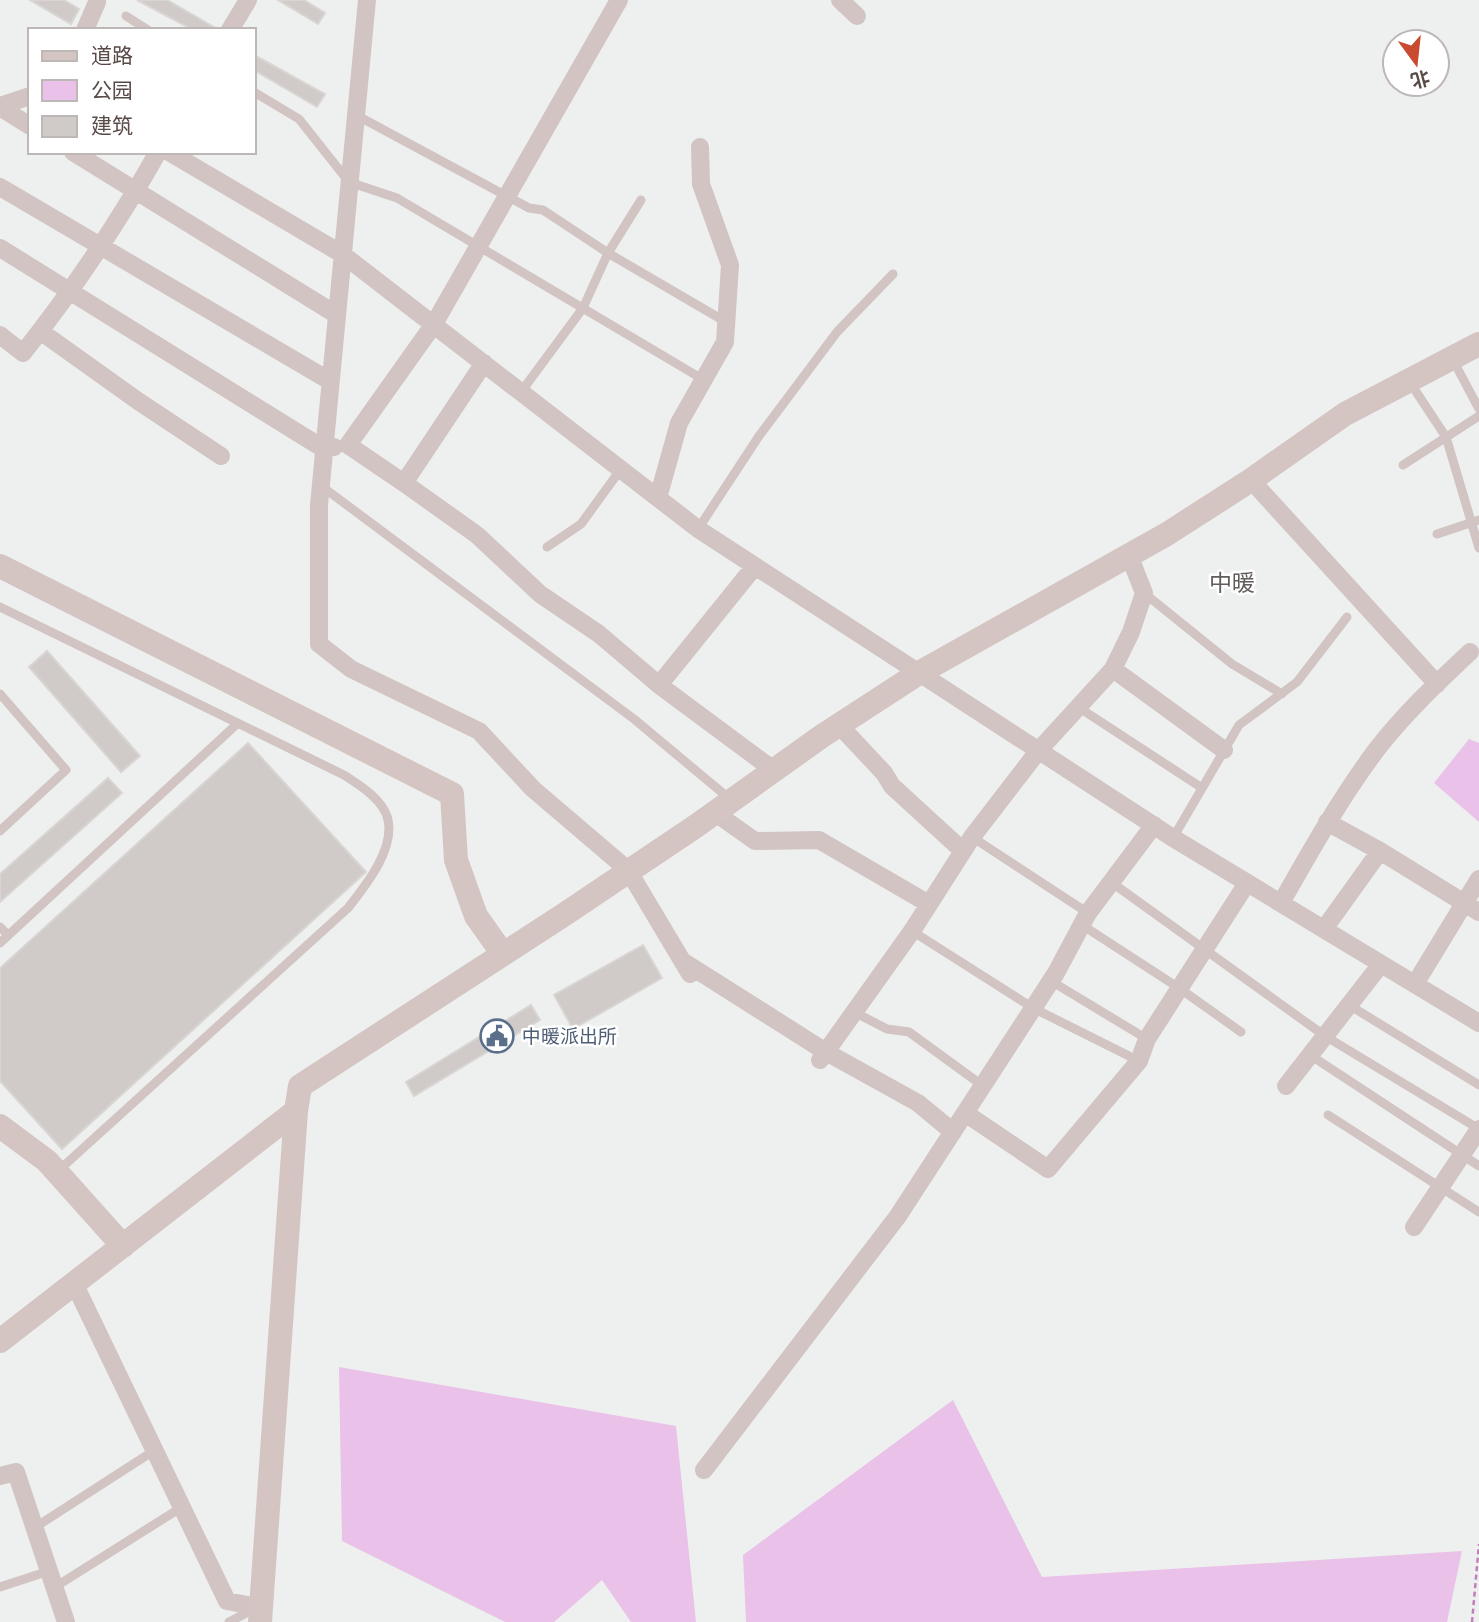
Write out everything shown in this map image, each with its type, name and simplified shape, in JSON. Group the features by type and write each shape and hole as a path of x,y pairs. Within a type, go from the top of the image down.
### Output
{"street":[{"path":"231,28 248,0"},
{"path":"366,0 320,485 319,644 351,669 479,731 533,789 628,870 686,967 823,1056 918,1103 953,1132"},
{"path":"348,445 434,324 619,0"},
{"path":"839,0 857,16"},
{"path":"86,28 97,2"},
{"path":"0,107 28,97"},
{"path":"0,107 28,124"},
{"path":"658,498 679,423 724,342 730,265 701,184 700,147"},
{"path":"76,154 337,315"},
{"path":"0,335 23,354 71,292 157,154"},
{"path":"172,154 342,254 698,529 1173,838 1479,1023"},
{"path":"0,187 330,381"},
{"path":"0,248 324,449 348,445 477,535 540,594 599,634 659,685 775,771"},
{"path":"40,331 221,456"},
{"path":"74,1283 228,1601 259,1615 300,1086 503,954 919,673 1167,534 1251,480 1345,414 1479,344"},
{"path":"404,483 484,363"},
{"path":"1251,480 1437,684"},
{"path":"823,1056 912,931 968,844 1039,750 1113,669 1131,632 1144,593 1129,555"},
{"path":"0,566 453,794 456,860 476,916 503,954"},
{"path":"659,685 755,566"},
{"path":"1281,903 1327,822 1378,747 1470,653"},
{"path":"1113,669 1224,750"},
{"path":"839,725 884,773 892,786 968,844"},
{"path":"723,807 755,841 819,840 929,904"},
{"path":"1327,822 1472,908"},
{"path":"704,1470 898,1216 1051,981 1085,919 1154,825"},
{"path":"1324,929 1380,851"},
{"path":"1415,985 1472,908 1479,878"},
{"path":"965,1113 1048,1169 1139,1061 1147,1039 1247,883"},
{"path":"1286,1086 1381,964"},
{"path":"0,1341 296,1111"},
{"path":"0,1126 47,1161 122,1246"},
{"path":"1414,1227 1479,1129"},
{"path":"0,1476 16,1472 66,1622"}],"lane":[{"path":"126,16 145,28"},
{"path":"256,93 299,119 349,182 397,198 704,380"},
{"path":"355,114 529,208 543,210 608,253 726,322"},
{"path":"521,392 583,309 608,253 641,200"},
{"path":"698,529 759,436 837,332 893,274"},
{"path":"1452,358 1479,409"},
{"path":"1409,381 1446,438 1475,522 1479,548"},
{"path":"1403,466 1479,416"},
{"path":"547,547 581,524 621,469"},
{"path":"320,485 634,719 723,807"},
{"path":"1437,534 1475,522"},
{"path":"1144,593 1232,664 1282,694"},
{"path":"0,607 344,775 370,793 387,816 387,842 372,879 348,908 57,1172"},
{"path":"1173,838 1239,725 1297,682 1347,617"},
{"path":"0,694 66,770 0,831"},
{"path":"1078,707 1202,788"},
{"path":"0,943 238,723"},
{"path":"968,844 1085,919 1241,1032"},
{"path":"1111,882 1325,1036 1479,1129"},
{"path":"0,927 8,935"},
{"path":"912,931 1033,1008 1139,1061"},
{"path":"1051,981 1147,1039"},
{"path":"1349,1005 1479,1086"},
{"path":"854,1012 887,1029 909,1032 983,1086"},
{"path":"1310,1055 1479,1166"},
{"path":"1328,1115 1479,1212"},
{"path":"34,1528 155,1450"},
{"path":"0,1587 52,1579 182,1507"},
{"path":"229,1622 259,1615"}],"path":[{"path":"1472,1622 1479,1544"}],"green space":[{"path":"1469,739 1479,743 1479,822 1434,783"},
{"path":"339,1367 676,1426 696,1622 631,1622 602,1580 554,1622 505,1622 342,1541"},
{"path":"953,1400 1042,1577 1462,1551 1447,1622 746,1622 743,1555"}],"building":[{"path":"30,0 64,0 79,9 71,24"},
{"path":"137,0 167,0 216,28 189,28"},
{"path":"278,0 304,0 325,13 318,24"},
{"path":"256,56 325,94 317,107 256,71"},
{"path":"47,651 140,756 121,772 29,667"},
{"path":"248,743 366,872 62,1149 0,1081 0,968"},
{"path":"108,778 122,793 0,902 0,874"},
{"path":"643,945 662,978 573,1029 554,995"},
{"name":"中暖派出所","path":"531,1005 540,1020 414,1096 406,1082"}],"place":[{"name":"中暖派出所","path":"497,1036"}],"district":[{"name":"中暖","path":"1232,583"}]}
